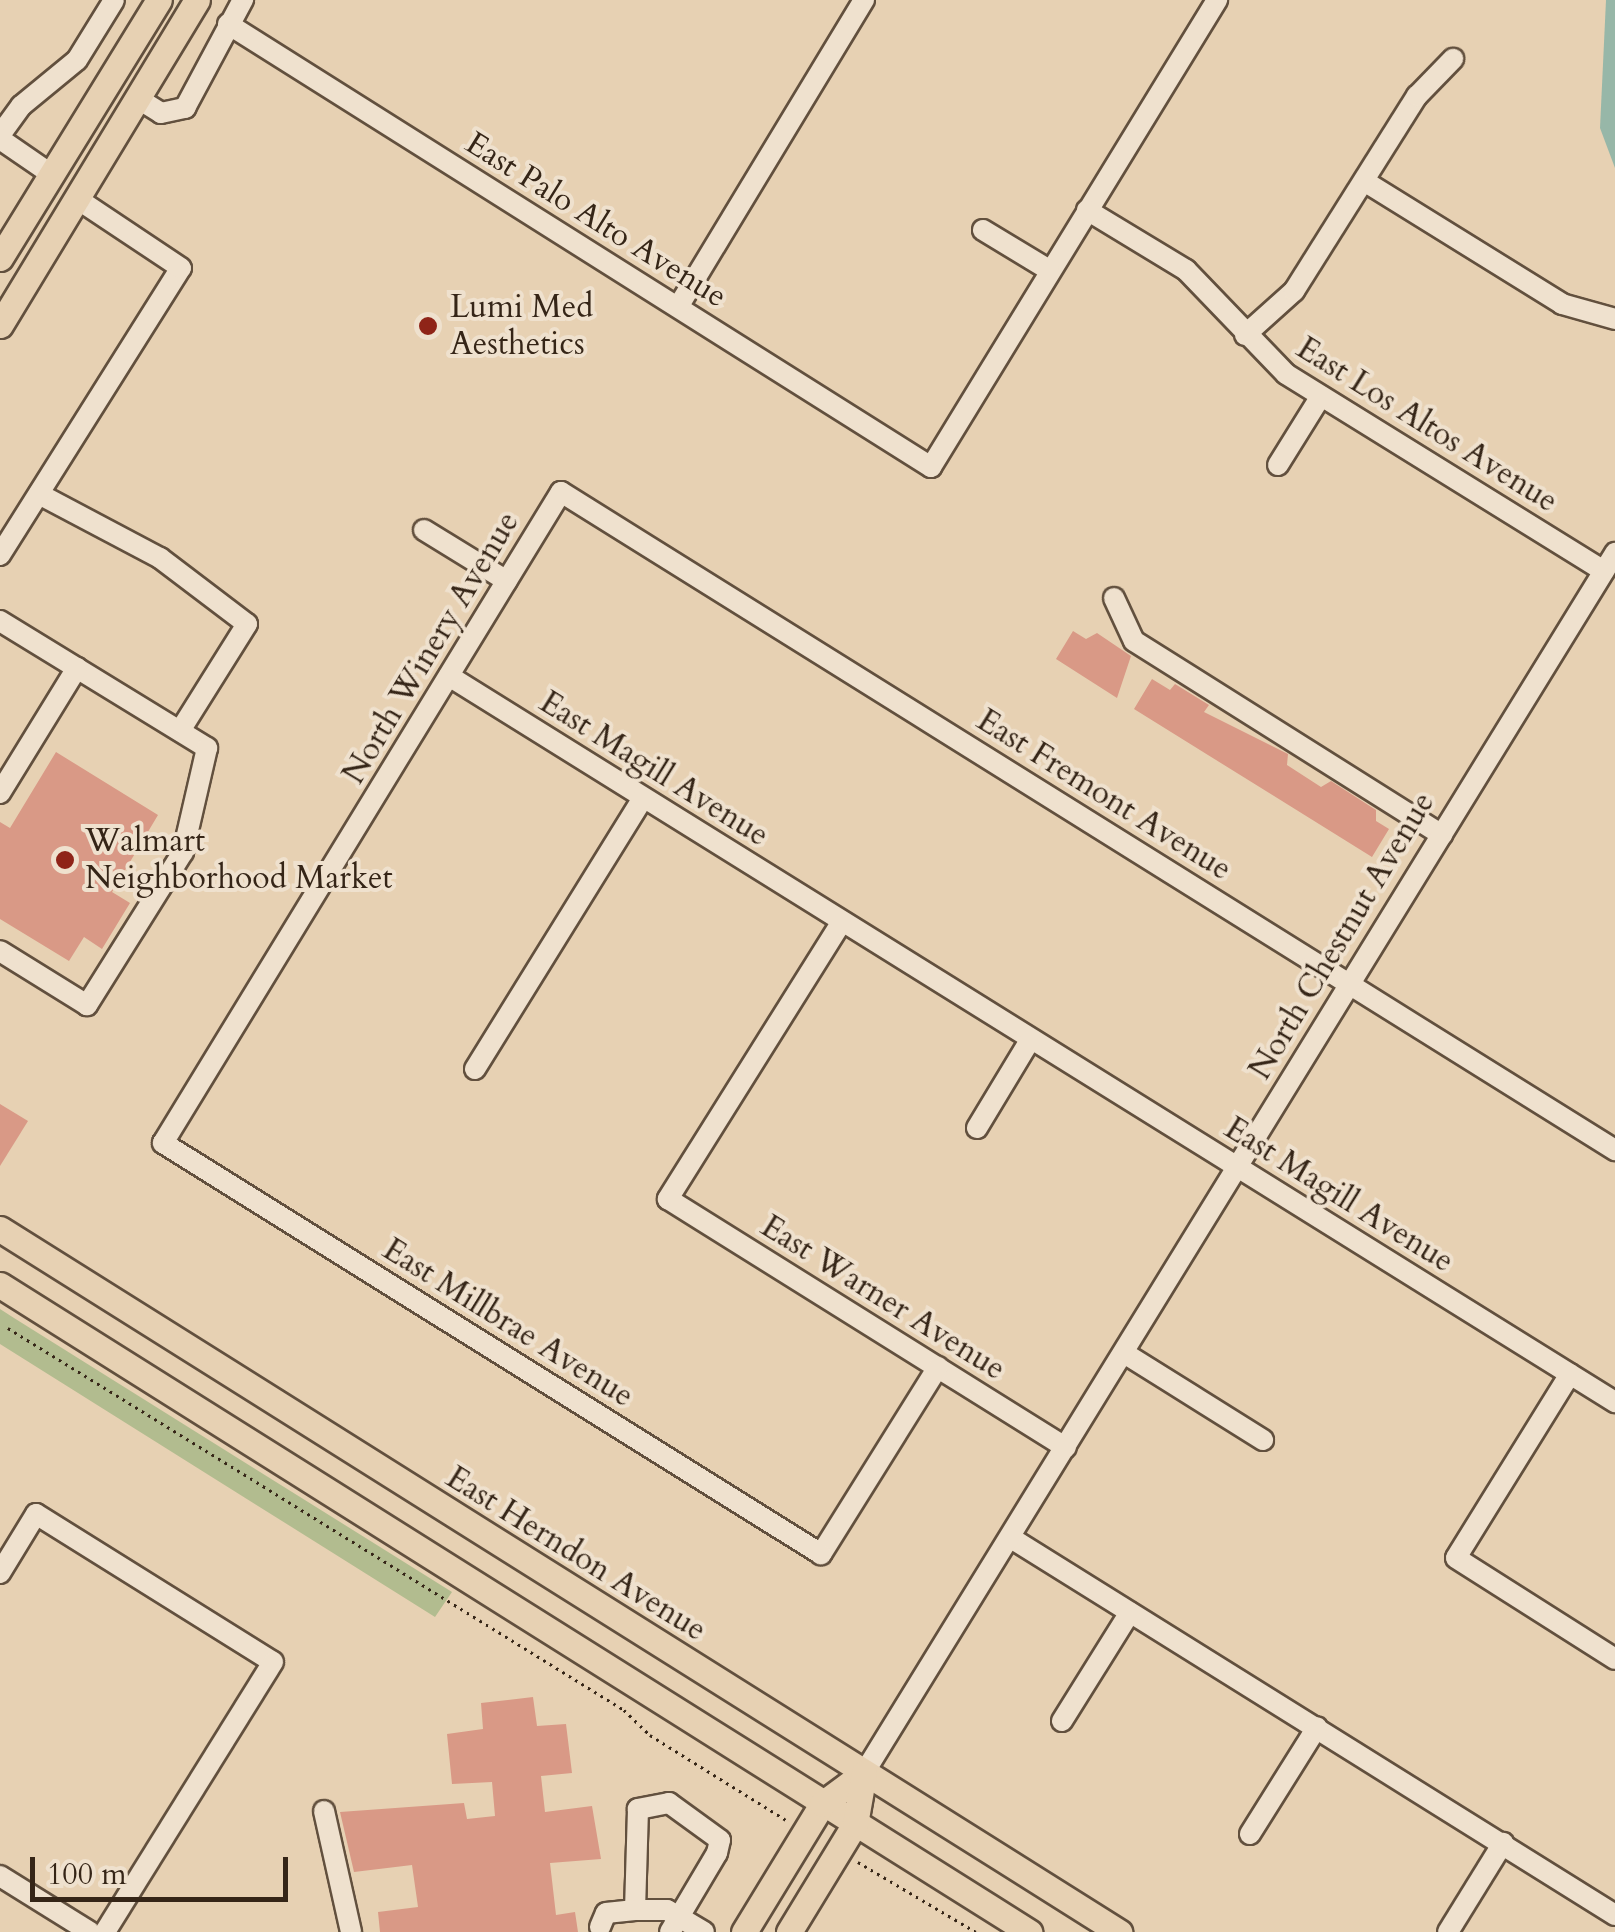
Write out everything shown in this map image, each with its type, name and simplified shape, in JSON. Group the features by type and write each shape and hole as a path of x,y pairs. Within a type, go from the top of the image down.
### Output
{"main road":[{"path":"0,258 159,0"},
{"path":"76,198 78,165 170,0"},
{"path":"0,325 197,0"},
{"path":"0,297 54,203 50,174"},
{"name":"East Herndon Avenue","path":"0,1229 1120,1932"},
{"path":"0,1286 1029,1932"},
{"name":"North Chestnut Avenue","path":"744,1932 822,1804 864,1773"},
{"name":"North Chestnut Avenue","path":"789,1932 855,1824 864,1773"}],"street":[{"path":"50,174 0,137 77,60 114,0"},
{"path":"136,98 161,113 185,108 243,0"},
{"path":"678,307 864,0"},
{"path":"984,230 1049,270 1217,0"},
{"name":"East Palo Alto Avenue","path":"228,24 930,467 1049,270"},
{"path":"1246,335 1294,292 1416,96 1453,60"},
{"path":"1364,181 1562,304 1615,320"},
{"path":"0,556 181,268 76,198"},
{"name":"East Los Altos Avenue","path":"1086,210 1186,270 1246,335 1321,396 1609,562"},
{"path":"1278,465 1321,396"},
{"name":"North Winery Avenue","path":"163,1142 561,492"},
{"name":"East Fremont Avenue","path":"561,492 1615,1150"},
{"path":"38,494 160,558 247,624 180,731"},
{"path":"424,530 507,581"},
{"name":"North Chestnut Avenue","path":"864,1773 1609,562"},
{"path":"1114,598 1134,641 1442,835"},
{"path":"0,621 207,748 183,852 87,1005 0,951"},
{"path":"0,794 77,668"},
{"name":"East Magill Avenue","path":"450,676 1615,1402"},
{"path":"475,1070 642,798"},
{"name":"East Warner Avenue","path":"842,922 668,1199 1066,1448"},
{"path":"977,1128 1030,1040"},
{"name":"East Millbrae Avenue","path":"163,1142 821,1554 938,1367"},
{"path":"1124,1352 1263,1440"},
{"path":"1570,1374 1456,1558 1615,1660"},
{"path":"0,1573 36,1514 273,1662 106,1932"},
{"path":"1011,1538 1615,1915"},
{"path":"1062,1721 1130,1612"},
{"path":"1250,1834 1317,1727"},
{"path":"635,1910 638,1810 669,1803 720,1840 674,1924"},
{"path":"324,1811 352,1932"},
{"path":"1448,1932 1503,1843"},
{"path":"0,1876 90,1932"},
{"path":"600,1928 606,1913 635,1910 704,1932"}],"path":[{"path":"8,1328 624,1710 650,1735 785,1819"},
{"path":"861,1864 976,1932"}],"green space":[{"path":"0,1309 452,1592 435,1617 0,1344"}],"shaded area":[{"path":"1606,0 1615,0 1615,168 1600,128"}],"building":[{"path":"1073,631 1086,639 1097,633 1131,656 1117,698 1056,659"},
{"path":"1152,679 1170,690 1175,684 1209,705 1204,712 1288,754 1287,765 1321,787 1331,781 1376,810 1376,821 1389,829 1372,857 1134,709"},
{"name":"Walmart Neighborhood Market","path":"56,752 158,815 112,892 130,903 102,949 84,937 69,961 0,919 0,822 10,828"},
{"path":"0,1104 28,1121 0,1166"},
{"path":"533,1697 537,1726 566,1724 572,1773 541,1776 545,1812 592,1806 601,1859 550,1863 556,1915 575,1912 578,1932 380,1932 378,1912 418,1907 412,1865 354,1872 340,1812 464,1803 467,1819 495,1816 492,1782 452,1784 447,1734 483,1729 481,1703"}],"place":[{"name":"Lumi Med Aesthetics","path":"428,326"},
{"name":"Walmart Neighborhood Market","path":"65,860"}]}
